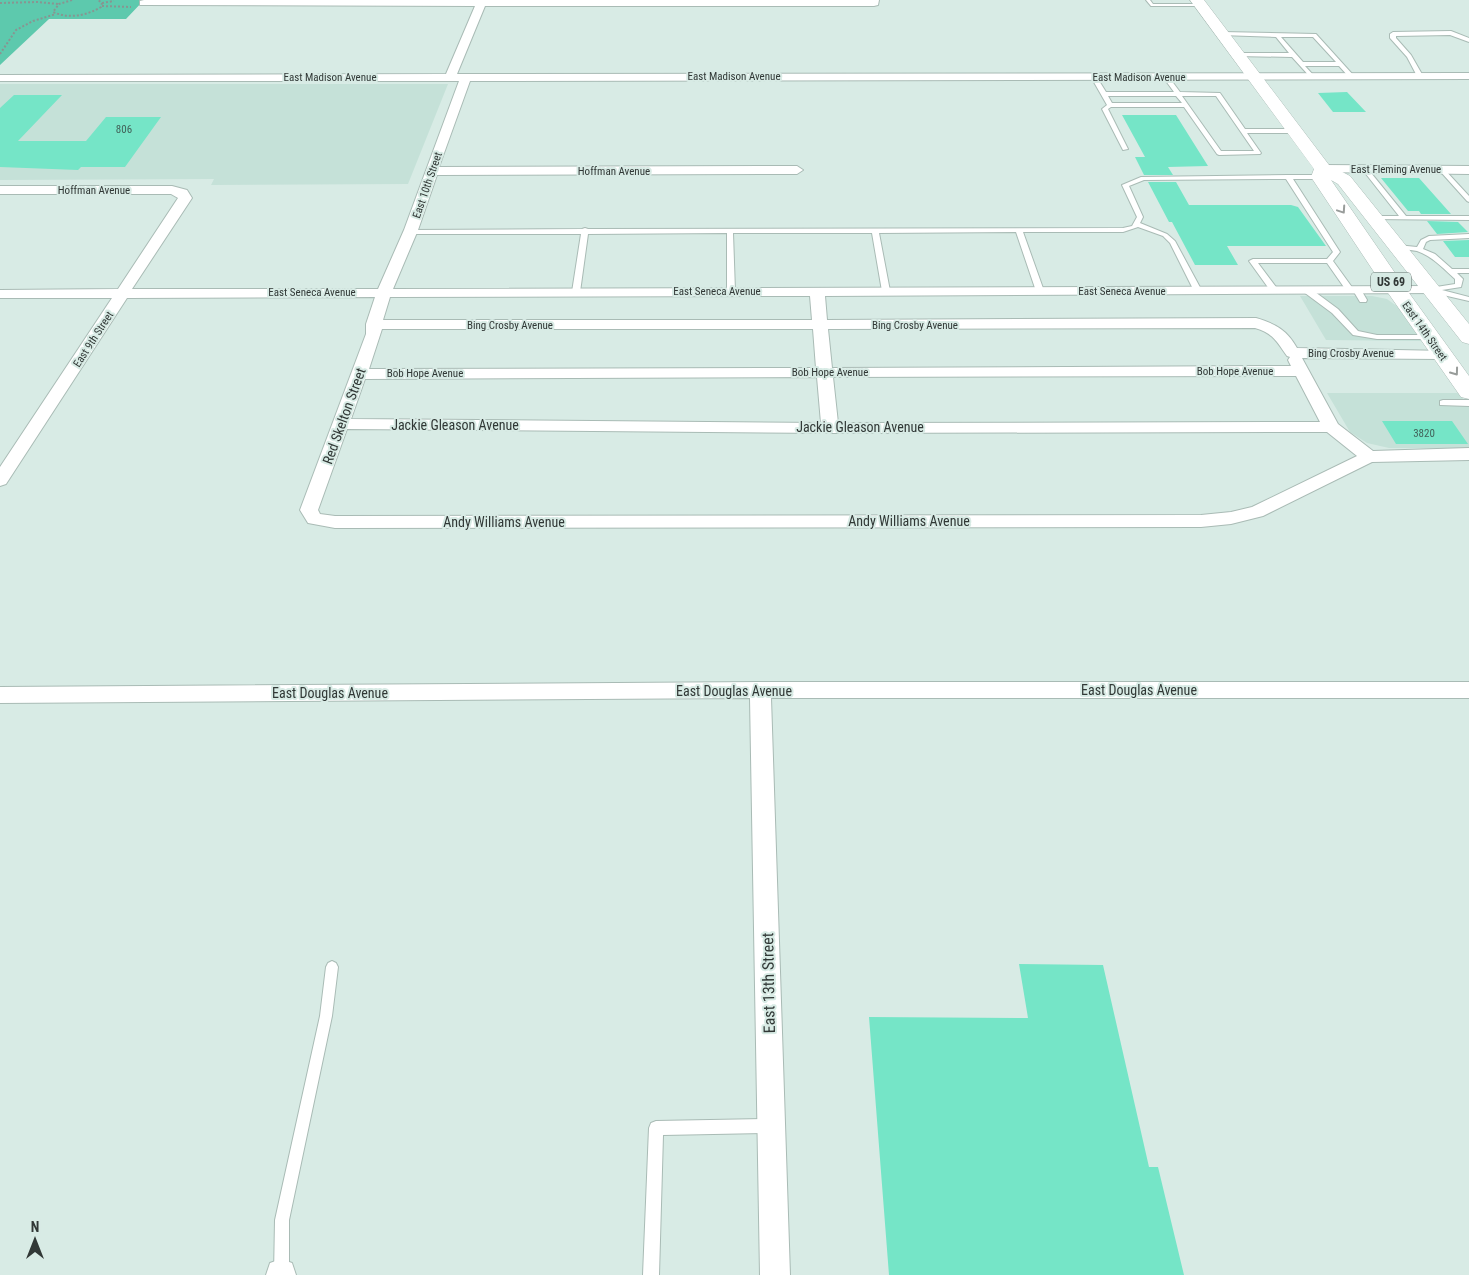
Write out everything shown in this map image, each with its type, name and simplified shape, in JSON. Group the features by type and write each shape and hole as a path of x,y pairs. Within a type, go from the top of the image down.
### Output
{"main road":[{"name":"East 14th Street","path":"1199,2 1295,131 1396,290 1469,392"},
{"name":"East 14th Street","path":"1321,173 1344,180 1433,290 1469,338"}],"street":[{"path":"140,5 481,1 532,3 874,3 874,0"},
{"path":"451,76 481,1"},
{"name":"East 10th Street","path":"384,292 410,232 466,76"},
{"name":"East Madison Avenue","path":"0,78 1469,76"},
{"name":"East Fleming Avenue","path":"1321,173 1365,169 1469,170"},
{"name":"Hoffman Avenue","path":"431,171 798,170"},
{"name":"Hoffman Avenue","path":"0,190 172,190 182,193 185,198"},
{"name":"East 9th Street","path":"0,480 185,198"},
{"name":"East Seneca Avenue","path":"0,294 1308,291 1357,294 1396,290 1433,290"},
{"path":"817,291 830,428"},
{"name":"Red Skelton Street","path":"335,522 314,519 309,510 374,334 374,324 384,292"},
{"name":"Bing Crosby Avenue","path":"374,324 821,325 1256,323 1275,328 1282,334 1292,353 1441,354"},
{"path":"1292,353 1331,427 1369,457"},
{"name":"Bob Hope Avenue","path":"358,374 1302,371"},
{"name":"Jackie Gleason Avenue","path":"341,424 830,428 1331,427"},
{"name":"Andy Williams Avenue","path":"335,522 1201,520 1231,518 1257,512 1369,457 1469,454"},
{"name":"East Douglas Avenue","path":"0,695 760,690 1469,690"},
{"name":"East 13th Street","path":"760,690 775,1275"}],"lane":[{"path":"1148,0 1151,5 1166,2 1199,2"},
{"path":"1420,76 1409,56 1392,38 1393,34 1451,33 1469,40"},
{"path":"1222,34 1314,35 1351,76"},
{"path":"1277,35 1312,76"},
{"path":"1238,55 1294,55"},
{"path":"1302,64 1340,64"},
{"path":"1094,77 1110,105"},
{"path":"1104,94 1179,94 1218,94 1258,153 1219,153 1179,94 1166,77"},
{"path":"1125,149 1105,109 1110,105 1186,105"},
{"path":"1243,131 1295,131"},
{"path":"1365,169 1404,218"},
{"path":"1442,170 1469,200"},
{"path":"410,232 585,230 1123,230 1134,227 1140,217 1126,185 1143,178 1288,177 1321,173"},
{"path":"1275,291 1253,262 1329,261 1337,252 1288,177"},
{"path":"1374,218 1469,218"},
{"path":"1136,224 1164,234 1172,242 1198,291"},
{"path":"576,292 585,230"},
{"path":"875,230 886,291"},
{"path":"1019,230 1040,291"},
{"path":"730,231 731,291"},
{"path":"1420,249 1423,240 1442,236 1469,236"},
{"path":"1398,247 1420,249 1429,252 1459,279 1458,285 1433,290"},
{"path":"1329,261 1357,294"},
{"path":"1450,271 1469,271"},
{"path":"1433,290 1469,299"},
{"path":"1308,291 1329,306 1350,328 1366,336 1430,337"},
{"path":"1329,306 1340,306"},
{"path":"1443,403 1469,403"},
{"path":"281,1274 282,1220 326,1016 332,967"},
{"path":"651,1275 656,1128 772,1126"}],"path":[{"path":"0,3 37,2 58,4 72,0"},
{"path":"98,0 102,4 140,5"},
{"path":"0,54 6,50 11,36 26,24 56,14 67,16 82,15 93,12 102,4 114,1"},
{"path":"7,7 10,4"},
{"path":"56,14 53,10 58,4"},
{"path":"10,31 16,31"}],"shaded area":[{"path":"0,84 448,84 408,184 211,185 214,179 0,180"},
{"path":"1300,296 1372,296 1387,299 1398,307 1422,341 1326,340"},
{"path":"1327,393 1459,393 1469,407 1469,448 1389,448 1367,443 1350,432"}],"green space":[{"path":"0,0 144,0 126,19 49,19 0,65"}],"building":[{"path":"1347,92 1366,112 1333,112 1318,93"},
{"path":"14,95 62,95 18,141 86,141 106,117 161,117 125,167 81,167 78,170 0,167 0,108"},
{"path":"1122,115 1176,115 1208,166 1168,167 1173,175 1144,175 1135,157 1145,157"},
{"path":"1381,178 1419,178 1451,214 1421,214 1419,211 1408,211"},
{"path":"1148,182 1176,182 1189,205 1291,205 1298,207 1326,246 1227,246 1238,265 1195,265"},
{"path":"1427,221 1458,222 1468,232 1437,234"},
{"path":"1469,240 1469,257 1455,257 1443,241"},
{"path":"1382,421 1452,421 1468,444 1396,444"},
{"path":"1019,964 1103,965 1149,1167 1158,1167 1184,1275 889,1275 869,1017 1028,1018"}]}
